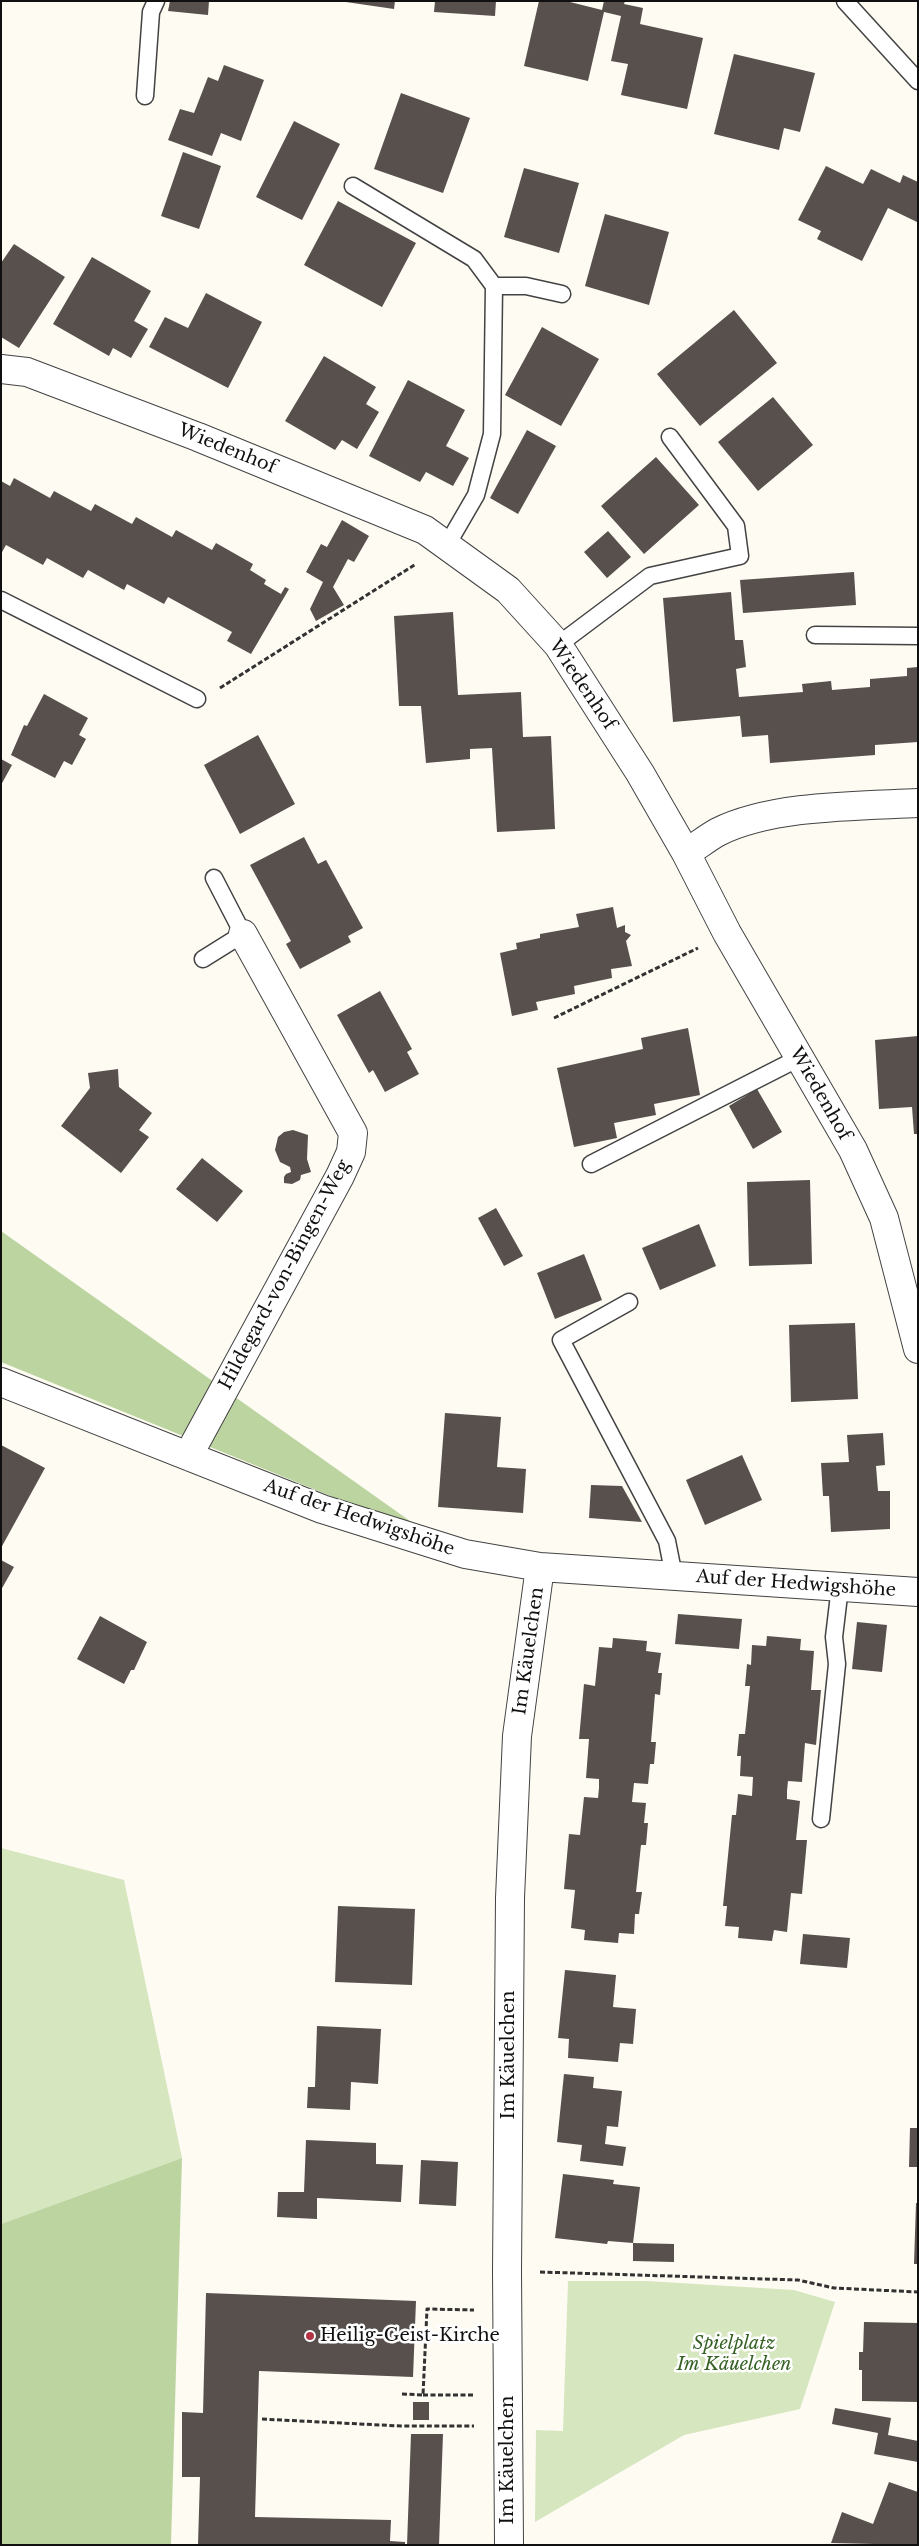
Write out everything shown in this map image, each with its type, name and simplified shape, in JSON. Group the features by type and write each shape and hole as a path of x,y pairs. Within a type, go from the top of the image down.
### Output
{"street":[{"name":"Wiedenhof","path":"1,369 28,372 198,436 425,530 508,590 558,645 640,773 686,854 727,933 853,1150 884,1218 918,1349"},
{"path":"686,854 718,832 769,815 820,808 918,803"},
{"name":"Hildegard-von-Bingen-Weg","path":"188,1456 340,1176 351,1152 353,1133 243,934"},
{"name":"Auf der Hedwigshöhe","path":"1,1382 332,1512 465,1554 540,1567 918,1592"},
{"name":"Im Käuelchen","path":"509,2545 507,2272 510,1898 517,1736 540,1567"}],"lane":[{"path":"145,96 152,12 156,1"},
{"path":"844,1 918,81"},
{"path":"354,186 474,259 494,286 492,434 476,495 447,545"},
{"path":"494,286 526,286 562,294"},
{"path":"558,645 650,576 740,556 736,526 670,437"},
{"path":"1,600 197,699"},
{"path":"815,634 918,636"},
{"path":"203,959 243,934 214,878"},
{"path":"591,1164 799,1058"},
{"name":"Auf der Hedwigshöhe","path":"629,1302 561,1340 667,1540 674,1576"},
{"path":"821,1819 837,1664 834,1637 840,1587"}],"path":[{"path":"197,699 211,694 447,545"},
{"path":"554,1018 727,933"},
{"path":"507,2272 798,2280 834,2288 918,2292"},
{"path":"423,2395 427,2309 465,2310"},
{"path":"402,2394 448,2395"},
{"path":"262,2419 447,2426"}],"green space":[{"path":"1,1231 434,1538 1,1362"},
{"path":"1,1848 124,1880 182,2158 1,2224"},
{"path":"182,2158 171,2545 1,2545 1,2224"},
{"name":"Spielplatz Im Käuelchen","path":"568,2281 647,2281 794,2290 835,2302 800,2409 684,2435 535,2522 536,2430 563,2431"}],"building":[{"path":"170,1 209,1 208,15 168,11"},
{"path":"339,1 395,1 394,9"},
{"path":"435,1 496,1 495,16 434,12"},
{"path":"539,1 566,1 602,10 604,1 625,1 624,4 643,8 640,24 703,38 687,109 621,95 628,64 611,61 621,16 604,12 588,81 524,66"},
{"path":"734,54 815,73 800,132 784,128 779,150 714,134"},
{"path":"224,65 264,80 241,141 221,133 212,156 168,140 180,109 194,113 208,77 218,81"},
{"path":"401,93 470,118 443,193 374,169"},
{"path":"294,121 340,144 302,220 256,197"},
{"path":"183,152 221,166 199,229 161,216"},
{"path":"826,166 863,184 871,169 900,183 903,175 918,182 917,222 888,208 862,261 817,239 821,231 798,220"},
{"path":"524,168 579,183 559,253 504,237"},
{"path":"338,201 416,243 382,307 304,265"},
{"path":"605,214 669,232 649,305 585,286"},
{"path":"14,244 65,277 19,348 1,337 1,263"},
{"path":"92,257 151,291 134,321 148,329 131,358 113,348 109,356 53,324"},
{"path":"206,293 262,322 228,388 149,347 165,317 188,328"},
{"path":"734,310 777,363 700,426 657,374"},
{"path":"542,327 599,359 561,426 505,395"},
{"path":"324,356 376,387 366,404 379,412 357,449 342,440 335,450 285,421"},
{"path":"408,380 465,410 446,446 469,458 453,486 426,472 420,482 369,456"},
{"path":"773,397 813,445 758,491 718,442"},
{"path":"527,430 556,446 518,514 490,498"},
{"path":"656,457 699,505 644,554 601,506"},
{"path":"14,478 50,498 54,491 91,511 95,504 132,524 136,517 172,537 176,530 212,550 216,543 253,564 250,570 266,580 264,584 281,594 285,587 289,589 251,654 227,641 232,632 168,597 164,604 127,584 124,590 88,570 83,578 47,558 43,565 6,545 1,554 1,481 10,486"},
{"path":"342,520 369,536 354,562 348,559 333,587 344,605 316,621 310,609 323,582 306,572 321,544 327,547"},
{"path":"608,531 631,557 607,578 584,552"},
{"path":"854,572 856,605 743,613 740,580"},
{"path":"731,592 735,640 743,640 746,667 736,669 739,697 803,692 802,684 831,681 832,690 870,687 870,679 907,676 907,668 918,667 918,742 875,745 875,755 770,763 768,735 742,737 740,716 673,722 663,598"},
{"path":"453,612 458,695 521,692 523,737 551,736 555,829 497,832 492,748 470,749 470,759 426,763 421,706 399,706 394,616"},
{"path":"44,694 88,718 79,735 86,739 72,765 64,761 55,778 11,755 24,725 27,726"},
{"path":"258,735 295,804 240,834 204,765"},
{"path":"1,759 12,765 1,785"},
{"path":"304,837 318,864 326,860 363,928 348,936 351,942 300,969 286,944 291,941 250,865"},
{"path":"613,907 617,928 625,925 625,932 631,935 626,941 632,966 611,969 612,978 574,986 575,994 536,1002 538,1010 512,1016 500,953 517,949 516,943 540,938 540,934 579,927 576,914"},
{"path":"380,991 412,1049 407,1052 419,1074 385,1092 373,1070 369,1073 337,1015"},
{"path":"688,1028 700,1095 654,1104 656,1115 614,1123 617,1138 574,1147 557,1068 643,1049 641,1038"},
{"path":"918,1036 918,1134 914,1134 912,1107 879,1109 875,1040"},
{"path":"118,1069 119,1087 152,1113 139,1130 149,1137 121,1173 61,1126 90,1088 88,1073"},
{"path":"757,1089 782,1132 753,1149 729,1106"},
{"path":"293,1130 308,1135 307,1159 311,1172 301,1175 300,1180 292,1184 284,1183 284,1177 291,1172 290,1167 280,1162 275,1150 278,1137 284,1132"},
{"path":"202,1158 243,1191 217,1222 176,1189"},
{"path":"810,1180 812,1264 749,1266 747,1182"},
{"path":"496,1208 523,1256 504,1266 478,1218"},
{"path":"699,1224 716,1266 660,1290 642,1248"},
{"path":"584,1254 602,1300 555,1319 537,1273"},
{"path":"855,1323 858,1399 791,1402 789,1325"},
{"path":"445,1413 501,1417 497,1467 526,1469 523,1513 438,1507"},
{"path":"883,1433 885,1465 876,1466 878,1491 890,1491 890,1529 831,1532 829,1496 823,1496 821,1463 849,1462 847,1435"},
{"path":"1,1445 45,1468 1,1548"},
{"path":"742,1455 762,1500 705,1525 686,1480"},
{"path":"591,1485 622,1486 642,1522 589,1518"},
{"path":"1,1560 14,1567 1,1590"},
{"path":"678,1614 742,1619 739,1649 675,1644"},
{"path":"100,1616 147,1642 134,1670 131,1670 124,1684 77,1659"},
{"path":"857,1622 887,1625 882,1672 852,1669"},
{"path":"767,1636 801,1639 800,1650 814,1651 811,1690 821,1690 816,1745 805,1743 802,1782 788,1781 787,1791 787,1799 800,1801 796,1840 807,1840 802,1894 791,1893 787,1932 774,1930 772,1941 738,1938 739,1927 725,1926 727,1906 723,1906 732,1815 736,1815 738,1794 752,1796 753,1777 740,1776 741,1756 737,1756 739,1734 745,1734 750,1686 745,1686 747,1664 751,1665 752,1645 766,1646"},
{"path":"613,1638 647,1641 646,1651 661,1653 658,1673 662,1673 660,1695 655,1694 651,1742 656,1742 654,1764 650,1764 648,1784 634,1783 632,1802 646,1803 644,1823 648,1823 646,1845 641,1845 636,1892 642,1892 639,1914 635,1914 634,1934 619,1933 618,1943 584,1940 585,1930 571,1928 575,1890 564,1889 569,1834 580,1835 584,1797 598,1798 599,1788 599,1779 586,1778 589,1739 579,1739 584,1684 595,1686 599,1647 612,1648"},
{"path":"338,1906 415,1909 412,1985 335,1982"},
{"path":"803,1934 850,1938 847,1968 800,1964"},
{"path":"565,1970 616,1975 613,2007 636,2009 633,2044 620,2043 618,2062 568,2058 569,2039 558,2038"},
{"path":"317,2026 381,2029 378,2084 351,2082 350,2110 307,2108 308,2087 315,2087"},
{"path":"564,2074 594,2077 593,2088 622,2091 618,2127 607,2126 605,2144 626,2147 623,2166 580,2161 582,2145 557,2142"},
{"path":"910,2128 918,2128 918,2167 909,2167"},
{"path":"306,2140 376,2143 376,2164 403,2165 401,2202 317,2198 317,2219 277,2217 278,2192 304,2192"},
{"path":"421,2160 458,2162 456,2206 419,2204"},
{"path":"563,2174 614,2180 613,2184 640,2187 633,2243 608,2241 607,2244 555,2238"},
{"path":"916,2203 918,2203 918,2264 914,2264"},
{"path":"633,2243 674,2244 674,2262 633,2261"},
{"path":"206,2293 416,2301 413,2377 259,2371 255,2517 391,2520 390,2541 405,2542 405,2545 198,2545 200,2477 182,2477 182,2412 203,2413"},
{"path":"864,2322 918,2323 918,2402 862,2401 862,2370 859,2370 859,2352 863,2352"},
{"path":"413,2402 429,2402 429,2420 413,2420"},
{"path":"835,2408 891,2418 888,2435 918,2441 918,2462 874,2454 878,2433 832,2424"},
{"path":"411,2434 443,2434 439,2545 407,2545"},
{"path":"889,2482 918,2492 918,2545 831,2543 842,2512 873,2524"}],"place":[{"name":"Heilig-Geist-Kirche","path":"310,2336"}]}
